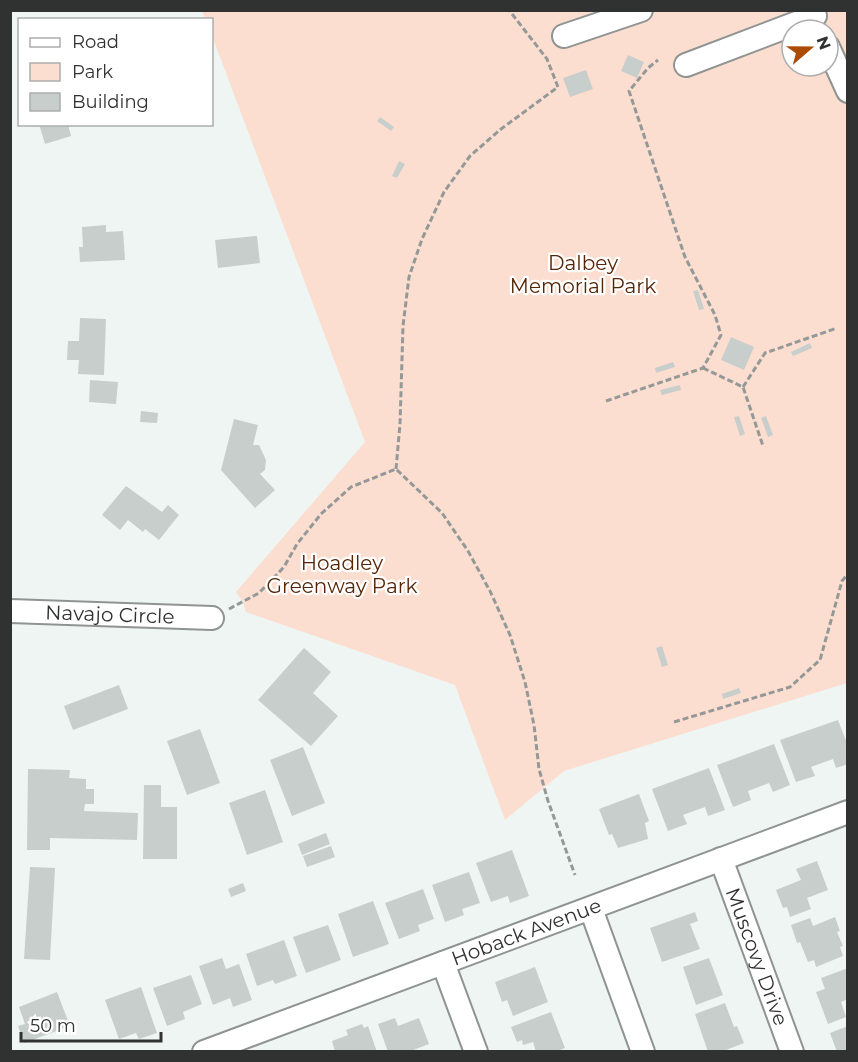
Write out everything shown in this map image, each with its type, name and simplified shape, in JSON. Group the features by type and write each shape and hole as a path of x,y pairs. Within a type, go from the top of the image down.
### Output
{"street":[{"path":"564,36 641,10"},
{"path":"686,65 780,32"},
{"path":"840,73 848,91"},
{"name":"Navajo Circle","path":"10,611 212,618"},
{"name":"Hoback Avenue","path":"204,1052 229,1047 443,963 848,812"},
{"name":"Muscovy Drive","path":"721,859 792,1052"},
{"path":"591,909 643,1052"},
{"path":"443,963 476,1052"}],"path":[{"path":"396,469 403,326 409,278 422,239 444,192 470,156 501,129 558,87 547,59 509,10"},
{"path":"606,401 703,368 721,335 715,315 685,256 629,91 648,68 658,60"},
{"path":"743,387 765,352 837,328"},
{"path":"703,368 743,387 763,446"},
{"path":"212,618 259,593 284,567 297,544 321,514 351,487 396,469"},
{"path":"396,469 441,513 468,551 510,635 525,682 534,725 539,770 575,876"},
{"path":"674,722 790,687 820,660 842,581 848,574"}],"green space":[{"name":"Dalbey Memorial Park","path":"202,11 847,11 847,683 564,771 505,820 455,685 246,612 236,592 365,442 213,39 213,18 205,18"}],"building":[{"path":"628,55 644,62 637,78 621,71"},
{"path":"586,70 593,89 570,97 563,78"},
{"path":"380,117 394,127 391,131 377,121"},
{"path":"40,126 68,126 71,136 45,144"},
{"path":"399,161 405,164 397,178 392,176"},
{"path":"106,225 106,232 123,231 125,260 80,262 79,247 83,247 82,227"},
{"path":"257,236 260,263 218,268 215,240"},
{"path":"698,290 704,309 699,310 693,291"},
{"path":"80,318 106,319 104,375 78,374 79,360 67,360 68,341 79,341"},
{"path":"731,337 754,347 744,370 721,360"},
{"path":"810,343 812,348 793,356 791,352"},
{"path":"673,362 675,367 656,373 655,368"},
{"path":"90,380 118,382 116,404 89,402"},
{"path":"680,385 681,390 662,395 660,390"},
{"path":"141,411 158,413 157,423 140,422"},
{"path":"739,416 745,434 740,436 734,417"},
{"path":"766,416 773,435 768,437 761,418"},
{"path":"234,419 258,425 253,445 259,445 266,460 265,470 260,474 275,490 255,508 221,470"},
{"path":"126,486 162,512 168,505 179,515 159,540 145,529 143,532 128,520 120,530 102,515"},
{"path":"662,646 668,665 662,667 656,648"},
{"path":"304,648 331,672 313,693 338,716 311,746 258,700"},
{"path":"119,685 128,709 73,730 64,706"},
{"path":"739,688 741,693 723,699 722,694"},
{"path":"838,720 848,746 848,764 836,768 833,759 811,767 815,776 796,782 780,740"},
{"path":"200,729 220,783 187,795 167,741"},
{"path":"774,744 790,785 773,792 769,783 748,791 751,800 733,807 717,765"},
{"path":"303,747 325,803 292,816 270,760"},
{"path":"709,768 725,810 708,816 705,807 683,815 687,824 668,831 652,789"},
{"path":"28,769 70,770 69,778 86,779 86,789 94,789 94,804 85,804 84,811 138,813 137,840 50,838 50,850 27,850"},
{"path":"144,785 161,785 161,807 177,807 177,859 143,859"},
{"path":"265,790 283,842 247,855 229,803"},
{"path":"639,794 649,821 645,823 648,839 618,848 612,834 609,835 599,809"},
{"path":"326,833 330,844 302,855 298,844"},
{"path":"331,846 335,857 307,867 303,856"},
{"path":"512,850 529,896 510,903 508,896 491,902 476,863"},
{"path":"817,861 828,890 807,898 811,909 790,917 787,907 783,908 776,890 801,880 796,869"},
{"path":"30,867 55,868 50,960 24,959"},
{"path":"469,872 480,903 462,909 464,915 445,922 432,885"},
{"path":"243,883 246,891 231,897 228,889"},
{"path":"423,889 434,919 418,925 420,931 399,939 385,903"},
{"path":"373,901 389,944 353,957 338,914"},
{"path":"695,912 698,921 690,924 700,949 662,962 650,928"},
{"path":"835,917 840,931 837,932 843,946 840,947 843,956 816,967 814,960 808,962 800,942 797,943 791,925 810,918 813,926"},
{"path":"328,925 341,960 306,973 293,937"},
{"path":"284,940 297,976 275,984 273,980 257,986 246,954"},
{"path":"222,958 226,969 239,964 252,1000 233,1007 230,998 213,1005 199,966"},
{"path":"709,958 723,995 696,1005 683,967"},
{"path":"535,967 548,1002 513,1016 507,1000 502,1002 495,982"},
{"path":"848,968 848,999 841,1002 846,1017 828,1024 816,992 825,989 821,978"},
{"path":"191,975 202,1004 183,1012 185,1019 167,1026 153,988"},
{"path":"141,987 157,1033 139,1039 136,1033 119,1039 105,1000"},
{"path":"57,992 70,1026 24,1043 18,1026 25,1024 19,1007"},
{"path":"725,1003 734,1027 737,1026 744,1043 721,1052 708,1052 695,1014"},
{"path":"551,1012 565,1048 555,1052 536,1052 533,1042 523,1045 522,1040 517,1042 511,1027"},
{"path":"395,1018 398,1026 419,1018 429,1044 408,1052 388,1052 378,1024"},
{"path":"362,1024 364,1028 368,1026 377,1052 335,1052 332,1041 348,1035 346,1030"},
{"path":"848,1026 848,1052 837,1052 830,1033"}],"park label":[{"name":"Hoadley Greenway Park","path":"342,574"}]}
